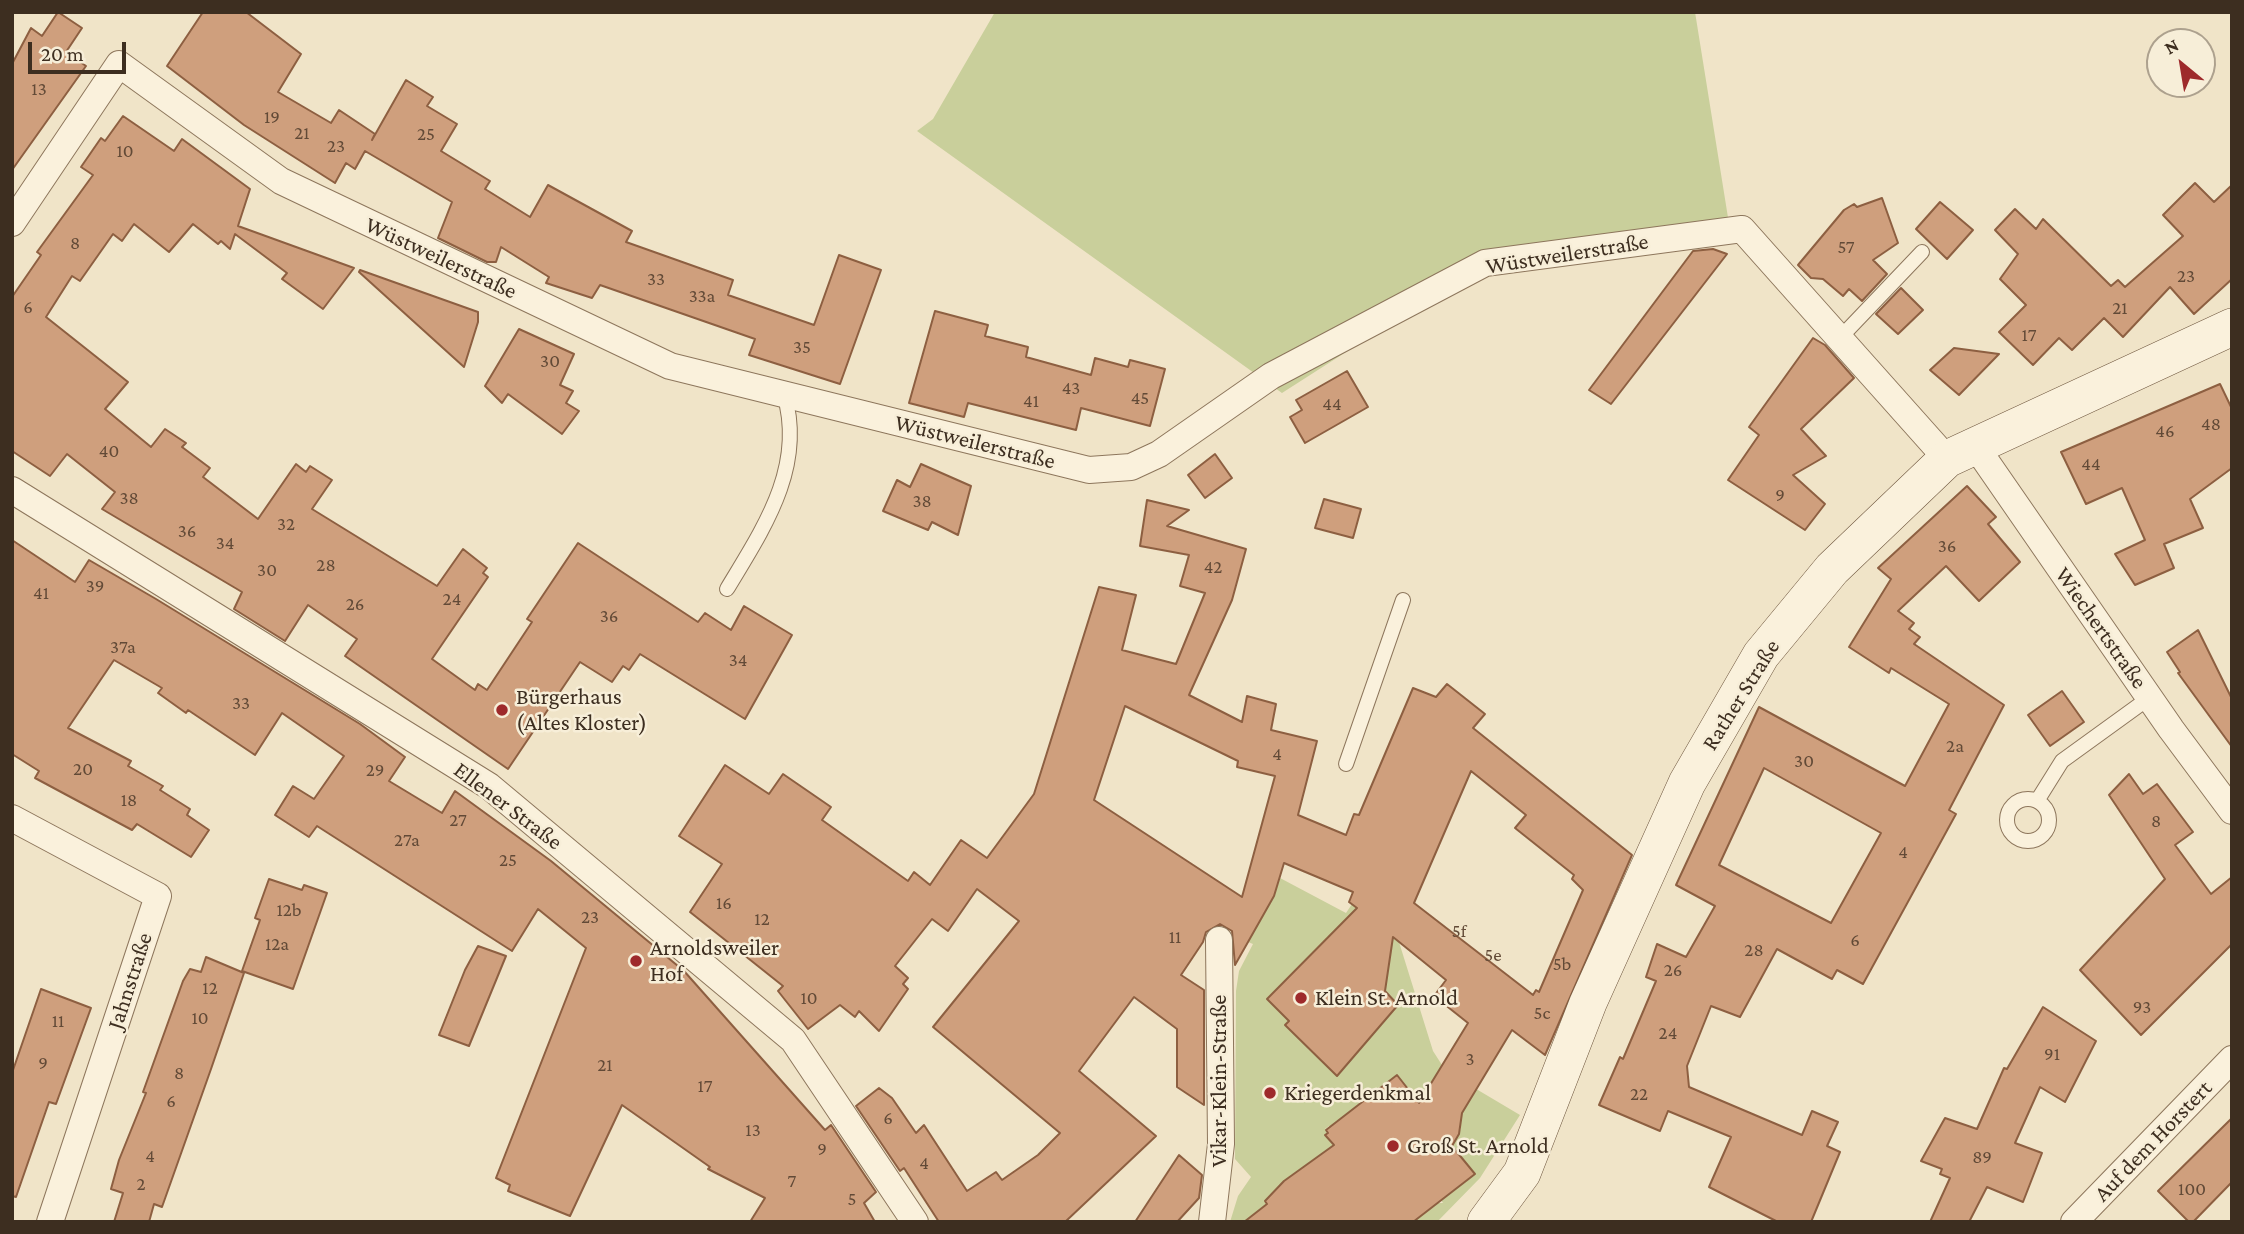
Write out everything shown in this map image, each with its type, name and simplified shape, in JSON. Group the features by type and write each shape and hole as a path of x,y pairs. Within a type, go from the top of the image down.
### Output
{"main road":[{"name":"Rather Straße","path":"1486,1222 1522,1173 1588,1003 1688,783 1761,655 1832,569 1960,451 2232,327"}],"street":[{"name":"Wüstweilerstraße","path":"12,223 119,64 281,181 670,366 1089,470 1131,467 1159,454 1271,376 1485,263 1742,229 1839,339 1960,451"},
{"name":"Wiechertstraße","path":"1960,451 2232,811"},
{"name":"Ellener Straße","path":"12,490 489,786 793,1040 915,1222"},
{"name":"Jahnstraße","path":"12,818 158,896 50,1222"},
{"name":"Vikar-Klein-Straße","path":"1212,1222 1221,1144 1219,940"},
{"name":"Auf dem Horstert","path":"2074,1222 2232,1059"}],"lane":[{"path":"1839,339 1922,252"},
{"path":"727,589 779,499 791,449 790,414 784,394"},
{"path":"1346,764 1403,600"},
{"path":"2037,801 2062,761 2149,698"}],"green space":[{"path":"995,12 1695,12 1730,230 1485,263 1282,393 917,131 933,119"},
{"path":"1280,878 1346,913 1352,904 1399,942 1433,1051 1451,1079 1456,1077 1520,1115 1480,1178 1437,1222 1413,1222 1438,1203 1443,1203 1441,1200 1474,1174 1451,1144 1459,1134 1459,1113 1422,1107 1397,1075 1365,1101 1362,1099 1359,1102 1361,1106 1332,1129 1329,1126 1325,1129 1328,1133 1325,1135 1336,1149 1267,1198 1267,1204 1261,1208 1260,1222 1230,1222 1238,1196 1251,1177 1235,1159 1236,991 1239,971 1253,944 1248,942 1274,896"}],"building":[{"path":"58,12 82,28 66,52 86,66 12,170 12,64 31,28 42,36"},
{"path":"203,12 246,12 301,54 278,92 331,123 339,110 375,134 372,140 406,80 433,97 427,106 457,124 441,151 490,181 485,189 530,217 548,185 632,231 626,242 733,280 728,295 814,325 839,255 881,270 840,384 749,355 755,339 600,285 592,298 546,283 549,277 501,247 496,262 487,262 438,238 452,202 365,151 355,169 346,163 335,183 244,125 167,66"},
{"path":"123,116 174,151 182,139 250,189 238,226 354,268 323,309 282,279 287,273 235,234 230,249 221,241 218,244 193,224 169,252 134,224 122,241 113,234 80,281 72,276 46,317 128,382 105,409 151,447 165,429 186,443 182,447 210,468 203,477 258,519 296,464 306,472 310,466 332,480 312,509 437,586 463,549 487,568 483,573 488,577 432,659 475,690 478,684 487,690 532,622 527,619 578,543 698,622 705,613 731,630 744,606 792,635 745,719 640,654 629,670 623,666 612,682 580,662 508,769 345,656 357,639 308,605 285,641 234,609 242,592 102,509 115,492 67,454 50,476 12,451 12,297 41,255 37,252 93,175 81,167 101,138 105,141"},
{"path":"2195,183 2214,202 2232,185 2232,279 2194,314 2170,287 2123,337 2104,318 2072,350 2059,338 2033,365 1999,332 2026,305 2000,279 2018,254 1995,230 2015,209 2036,229 2043,219 2111,286 2118,280 2125,287 2183,236 2163,215"},
{"path":"1882,198 1898,243 1873,260 1887,274 1862,301 1849,289 1843,296 1823,279 1811,278 1798,265 1844,210 1854,204 1857,207"},
{"path":"1940,202 1973,230 1947,259 1916,229"},
{"path":"1713,249 1727,254 1611,404 1589,390 1693,251"},
{"path":"360,270 478,312 478,322 464,367 359,272"},
{"path":"1901,288 1923,310 1898,334 1876,314"},
{"path":"935,311 988,325 985,336 1028,347 1026,357 1091,375 1095,358 1128,367 1130,360 1165,369 1150,426 1081,408 1076,430 968,403 964,417 909,403"},
{"path":"519,329 574,354 560,385 573,391 566,403 579,411 562,434 508,394 502,403 485,386"},
{"path":"1813,338 1825,345 1854,378 1801,429 1826,456 1793,475 1825,504 1805,530 1728,480 1759,435 1749,427"},
{"path":"1954,348 1999,354 1959,395 1930,370"},
{"path":"1347,371 1368,407 1305,443 1290,417 1302,410 1296,400"},
{"path":"2220,384 2232,409 2232,468 2190,499 2203,528 2164,544 2174,568 2135,585 2115,554 2145,540 2122,488 2086,504 2061,452"},
{"path":"1215,454 1232,478 1205,498 1188,475"},
{"path":"921,464 971,486 958,535 932,522 928,530 883,511 897,480 910,487"},
{"path":"1967,486 1996,517 1988,524 2020,562 1979,601 1946,566 1898,611 1914,623 1909,629 1920,637 1914,644 2004,705 1949,810 1956,814 1863,984 1837,970 1832,979 1777,949 1740,1017 1711,1006 1687,1066 1689,1087 1802,1135 1812,1111 1838,1122 1827,1146 1840,1152 1811,1222 1778,1222 1709,1187 1731,1137 1668,1111 1660,1131 1599,1105 1620,1057 1623,1059 1656,981 1646,977 1657,944 1686,957 1715,906 1676,885 1759,707 1905,786 1949,704 1891,668 1889,673 1849,647 1891,579 1878,568","holes":["1764,768 1881,833 1831,923 1719,865"]},
{"path":"1324,499 1361,509 1353,538 1315,528"},
{"path":"1147,500 1189,510 1167,526 1246,549 1232,600 1189,695 1242,722 1247,696 1276,704 1271,730 1317,741 1298,815 1346,835 1354,814 1359,815 1413,688 1436,697 1447,684 1485,714 1473,728 1632,855 1545,1055 1512,1030 1462,1113 1459,1134 1452,1146 1475,1174 1413,1222 1244,1222 1267,1204 1265,1201 1284,1181 1334,1145 1325,1135 1328,1133 1326,1130 1397,1075 1419,1103 1468,1023 1434,996 1446,980 1393,937 1385,991 1398,1005 1337,1076 1285,1025 1289,1021 1267,999 1357,908 1349,902 1353,892 1284,863 1274,896 1235,965 1232,931 1220,924 1206,932 1203,942 1181,975 1204,990 1204,1105 1177,1087 1177,1029 1134,997 1079,1071 1156,1136 1065,1222 939,1222 904,1168 900,1171 856,1106 879,1088 892,1098 916,1133 924,1125 967,1191 996,1172 1002,1180 1038,1155 1060,1133 933,1027 1019,921 977,889 948,931 932,919 895,966 908,978 903,984 908,989 879,1031 859,1011 855,1017 840,1005 808,1029 778,991 783,986 690,912 722,864 679,836 725,765 769,794 783,774 831,807 822,820 908,881 914,872 930,885 961,840 987,858 1034,794 1099,587 1136,595 1122,650 1176,664 1205,593 1180,586 1189,555 1140,546","holes":["1125,706 1238,761 1237,767 1275,776 1242,897 1094,800","1471,771 1526,815 1515,828 1574,875 1572,879 1583,890 1539,992 1536,990 1533,995 1414,903"]},
{"path":"12,540 75,582 89,560 156,599 360,724 405,757 389,781 442,813 455,791 551,861 684,971 825,1130 831,1125 876,1192 864,1203 875,1222 750,1222 765,1198 708,1169 710,1167 622,1105 570,1216 508,1191 510,1185 496,1178 586,948 538,909 512,951 317,826 309,837 275,815 293,786 314,799 344,756 282,713 255,755 188,710 186,713 158,693 162,688 114,660 68,728 131,761 128,766 163,786 160,790 190,809 187,815 209,830 191,857 137,824 132,830 35,778 39,771 12,754"},
{"path":"2198,630 2232,699 2232,747 2178,673 2180,672 2167,652"},
{"path":"2062,691 2084,722 2050,746 2028,715"},
{"path":"2129,774 2143,794 2157,784 2193,832 2175,845 2211,894 2232,877 2232,944 2141,1035 2080,970 2165,879 2109,795"},
{"path":"269,879 302,890 304,885 327,893 293,989 242,971 260,920 255,918"},
{"path":"478,946 506,956 469,1046 439,1035 465,970"},
{"path":"206,957 244,973 211,1069 162,1207 154,1204 149,1222 114,1222 123,1193 111,1189 119,1160 146,1093 143,1092 183,981 190,969 201,972"},
{"path":"41,989 91,1008 56,1104 49,1102 16,1197 12,1196 12,1073"},
{"path":"2043,1007 2096,1041 2065,1102 2040,1087 2015,1143 2042,1153 2023,1202 1987,1187 1969,1222 1930,1222 1950,1178 1940,1174 1942,1169 1921,1161 1945,1118 1977,1129 2004,1068 2007,1069"},
{"path":"2232,1118 2232,1182 2193,1222 2189,1222 2158,1191"},
{"path":"1179,1155 1202,1175 1199,1198 1177,1222 1135,1222"}],"place":[{"name":"Bürgerhaus (Altes Kloster)","path":"502,710"},
{"name":"Arnoldsweiler Hof","path":"636,961"},
{"name":"Klein St. Arnold","path":"1301,998"},
{"name":"Kriegerdenkmal","path":"1270,1093"},
{"name":"Groß St. Arnold","path":"1393,1146"}]}
